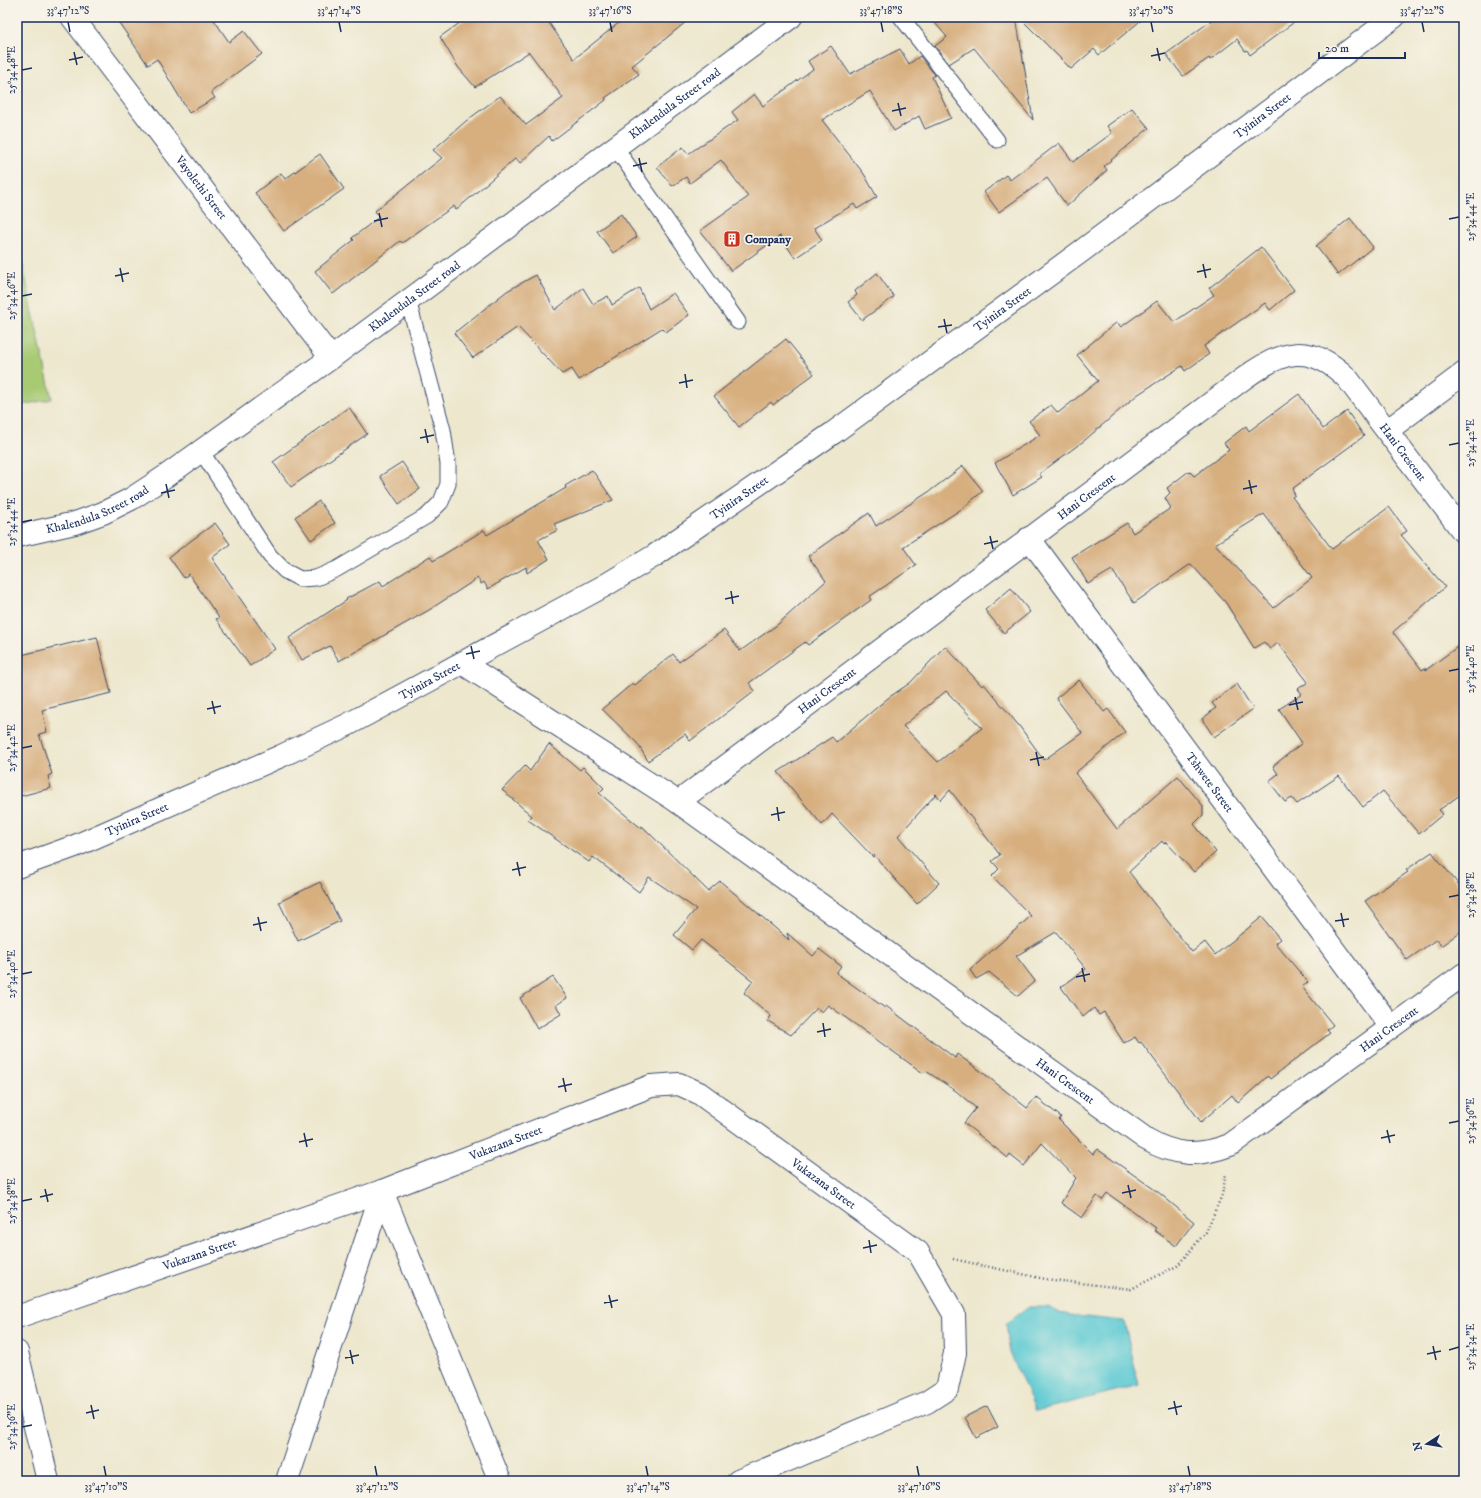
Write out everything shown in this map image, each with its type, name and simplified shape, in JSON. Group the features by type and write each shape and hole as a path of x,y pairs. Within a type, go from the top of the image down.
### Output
{"street":[{"name":"Vayolethi Street","path":"72,17 331,358"},
{"name":"Khalendula Street road","path":"17,536 75,523 103,513 131,499 331,358 791,17"},
{"name":"Tyinira Street","path":"17,868 75,846 281,756 347,724 604,586 654,556 820,442 1083,250 1394,17"},
{"name":"Hani Crescent","path":"678,802 1256,370 1277,358 1297,353 1316,356 1333,364 1347,378 1388,430 1464,533"},
{"path":"1388,430 1464,373"},
{"name":"Tshwete Street","path":"1030,538 1391,1027"},
{"name":"Hani Crescent","path":"462,663 678,802 1146,1139 1158,1146 1174,1152 1193,1154 1212,1152 1230,1146 1464,974"},
{"name":"Vukazana Street","path":"17,1317 382,1191 651,1086 679,1084 699,1093 918,1252 954,1314 955,1353 947,1389 927,1402 738,1481"},
{"path":"287,1481 382,1191"},
{"path":"382,1191 500,1481"},
{"path":"17,1352 48,1481"}],"lane":[{"path":"901,17 997,140"},
{"path":"615,147 738,322"},
{"path":"201,451 270,556 285,570 300,579 316,578 337,569 427,516 441,502 448,484 448,464 444,430 408,300"}],"path":[{"path":"918,1252 1045,1279 1131,1290 1177,1266 1206,1232 1222,1195 1230,1146"}],"green space":[{"path":"17,240 52,399 17,406"}],"water":[{"path":"1029,1307 1048,1307 1059,1313 1124,1321 1139,1385 1036,1411 1010,1353 1006,1324"}],"building":[{"path":"115,17 212,17 229,42 244,31 262,54 211,92 215,98 189,113 157,59 148,65"},
{"path":"468,17 545,17 574,59 626,17 692,17 632,66 639,74 605,98 606,100 552,141 549,136 520,163 516,158 456,210 454,206 402,243 400,241 333,294 315,271 354,240 352,238 379,217 375,211 442,158 433,150 466,121 500,96 526,125 563,98 529,52 475,87 458,67 440,37"},
{"path":"930,17 1016,17 1033,120 974,48 949,64 935,46 947,37"},
{"path":"1019,17 1145,17 1099,55 1094,49 1071,69"},
{"path":"1216,17 1301,17 1250,55 1247,50 1245,51 1237,39 1210,60 1209,58 1183,76 1166,54"},
{"path":"831,46 850,74 900,49 909,64 920,56 935,75 932,77 951,118 925,129 919,116 894,131 870,91 822,120 864,174 877,197 857,209 854,204 814,228 822,240 795,258 780,236 731,271 700,231 748,197 721,160 690,183 686,177 672,186 657,167 683,147 688,154 738,120 732,112 754,94 763,106 813,69 808,61"},
{"path":"1132,108 1149,128 1104,166 1107,170 1067,206 1047,178 999,212 984,192 1006,175 1010,180 1059,143 1073,162 1112,133 1107,126"},
{"path":"320,154 344,189 284,231 255,193 281,173 285,179"},
{"path":"621,214 637,237 613,253 597,231"},
{"path":"1350,218 1373,247 1338,275 1316,246"},
{"path":"1261,247 1294,290 1270,310 1265,303 1204,346 1209,354 1185,371 1182,366 1137,395 1085,440 1039,474 1042,477 1013,495 995,463 1040,435 1029,421 1051,405 1058,413 1098,381 1077,355 1117,322 1121,327 1157,301 1174,322 1214,295 1209,288"},
{"path":"877,273 894,297 862,320 848,302 857,295 855,291"},
{"path":"536,275 555,310 583,288 593,304 608,296 612,305 639,288 649,309 673,293 689,315 666,332 662,328 579,380 572,369 562,374 518,327 473,358 454,333 507,291"},
{"path":"786,339 814,374 773,405 771,402 739,427 714,396"},
{"path":"1299,394 1323,429 1347,411 1364,436 1292,489 1295,495 1292,497 1332,549 1389,507 1407,531 1401,535 1445,587 1393,632 1422,670 1425,668 1426,670 1464,642 1464,792 1439,810 1443,814 1419,834 1383,791 1363,807 1339,776 1297,804 1292,798 1285,802 1269,781 1278,774 1273,766 1302,743 1279,709 1302,694 1298,689 1308,682 1278,643 1270,649 1264,642 1254,648 1226,603 1191,564 1134,603 1112,570 1088,584 1072,557 1127,523 1133,533 1171,508 1165,498 1170,493 1167,488 1189,471 1194,476 1229,450 1224,443 1246,426 1249,431","holes":["1264,514 1312,578 1274,608 1215,544"]},
{"path":"349,407 367,434 291,487 273,462"},
{"path":"402,462 420,489 399,504 380,476"},
{"path":"963,466 983,491 960,510 903,547 916,565 869,597 871,600 808,645 805,642 749,683 755,691 690,741 685,734 648,761 637,743 602,709 633,683 635,685 673,654 679,662 724,630 740,651 777,625 826,581 808,556 869,513 876,526 930,491"},
{"path":"592,470 613,500 554,524 558,530 538,540 549,559 527,573 526,567 488,589 484,582 481,584 478,578 429,610 339,661 330,646 302,660 289,638 347,600 346,599 380,581 383,586 430,556 433,561 484,530 487,535 566,488 565,486"},
{"path":"319,501 335,523 311,540 295,517"},
{"path":"215,523 230,544 212,558 275,649 250,666 216,619 219,618 189,574 184,578 169,557"},
{"path":"1011,588 1030,612 1004,633 985,610"},
{"path":"97,637 111,693 42,710 47,732 39,734 52,774 48,776 51,788 17,797 17,656"},
{"path":"945,646 982,686 984,684 1020,727 1044,760 1082,733 1056,698 1079,680 1104,712 1108,709 1125,732 1075,773 1117,829 1178,776 1203,806 1203,815 1194,824 1216,852 1194,872 1166,842 1164,844 1162,841 1129,872 1192,952 1205,942 1215,955 1262,917 1280,939 1275,943 1308,982 1302,987 1333,1025 1327,1030 1330,1033 1270,1079 1268,1076 1238,1103 1232,1095 1201,1122 1141,1042 1139,1043 1135,1037 1124,1043 1104,1012 1099,1015 1094,1008 1083,1017 1061,987 1086,969 1056,932 1016,956 1035,981 1018,996 989,972 976,979 970,970 1031,916 992,876 999,869 992,861 1000,855 950,790 941,800 936,794 898,836 939,883 917,904 874,855 873,857 832,814 822,825 778,772 832,737 836,742 888,698 910,683","holes":["946,691 982,728 938,762 903,726"]},
{"path":"1237,684 1253,709 1214,737 1202,719 1216,708 1212,703"},
{"path":"549,744 580,770 583,767 604,788 599,793 641,828 642,826 708,891 720,881 789,940 787,933 813,956 819,949 841,966 836,973 885,1008 886,1006 955,1058 957,1054 1027,1108 1036,1097 1061,1117 1059,1120 1093,1154 1097,1149 1158,1192 1194,1222 1176,1246 1154,1230 1156,1228 1107,1193 1102,1200 1097,1196 1082,1218 1061,1203 1076,1178 1042,1143 1024,1166 1010,1155 1008,1158 964,1123 976,1108 956,1091 926,1071 923,1073 828,1005 822,1012 817,1008 791,1035 768,1021 771,1016 744,993 753,981 701,940 692,950 674,935 696,909 649,877 639,892 593,857 589,862 528,820 532,816 502,790 525,766 530,771"},
{"path":"1432,852 1464,891 1464,929 1441,946 1437,939 1407,960 1365,901 1408,872 1406,870"},
{"path":"320,882 340,921 298,941 279,902"},
{"path":"553,977 567,998 556,1005 561,1014 537,1029 520,998"},
{"path":"987,1406 998,1427 976,1438 965,1417"}],"place":[{"name":"Company","path":"732,239"}]}
